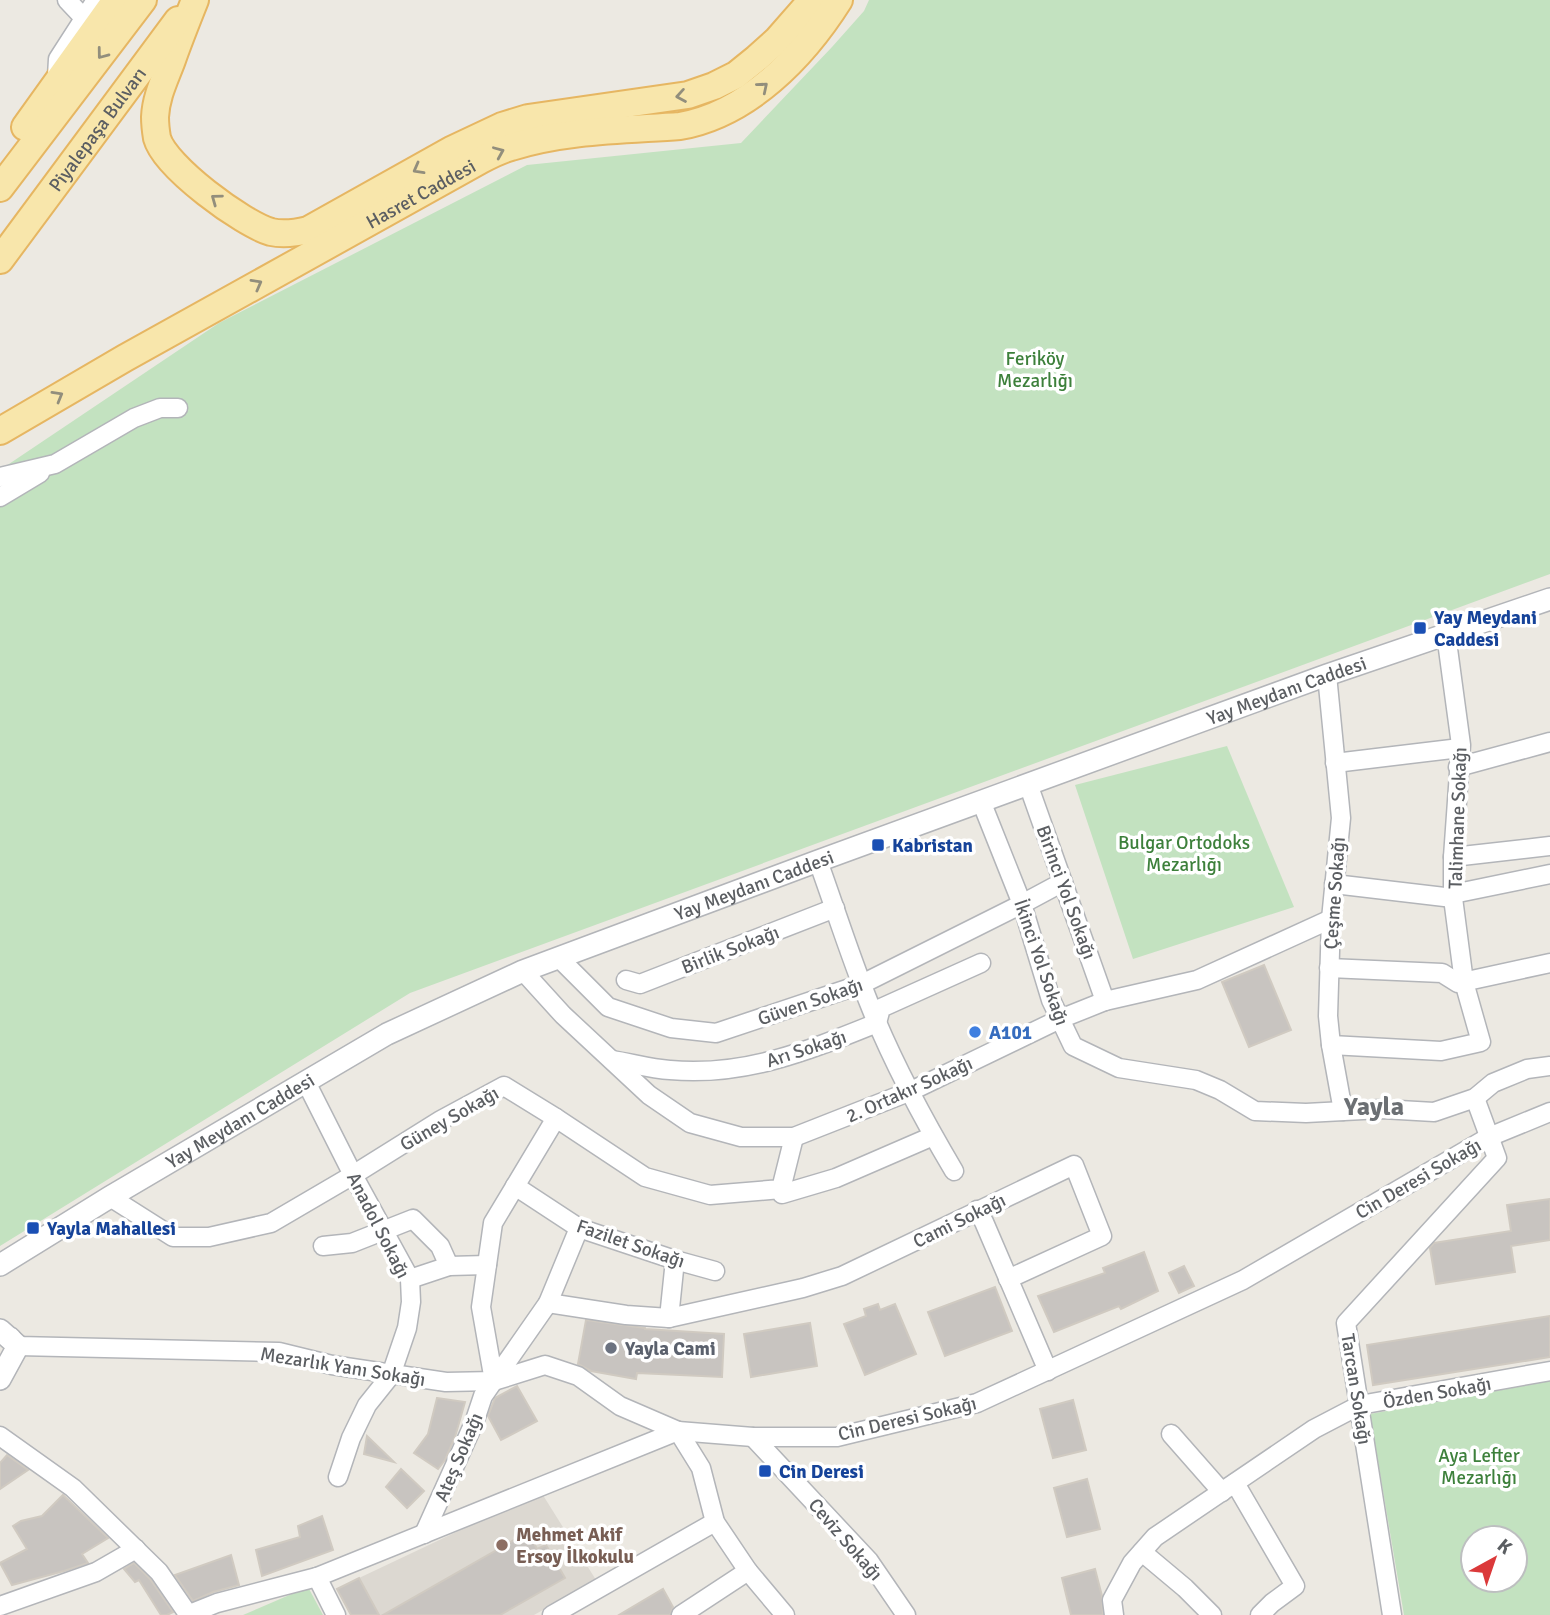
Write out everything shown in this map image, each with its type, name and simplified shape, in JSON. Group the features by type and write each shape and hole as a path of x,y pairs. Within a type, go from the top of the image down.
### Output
{"main road":[{"path":"0,176 17,138 116,0"},
{"name":"Piyalepaşa Bulvarı","path":"0,188 143,0"},
{"name":"Piyalepaşa Bulvarı","path":"0,260 194,0"},
{"name":"Hasret Caddesi","path":"194,0 159,92 155,117 158,140 177,167 198,186 250,223 271,232 295,233 308,230 451,150 515,122 688,95 715,86 736,75 757,58 777,40 812,0"},
{"name":"Hasret Caddesi","path":"0,431 124,358 508,147 573,134 680,126 697,123 728,110 749,98 785,67 839,0"},
{"path":"715,86 728,110"}],"street":[{"path":"66,0 84,18"},
{"path":"57,81 58,59 96,0"},
{"path":"0,498 134,418 160,408 178,408"},
{"path":"0,477 55,464"},
{"name":"Yay Meydanı Caddesi","path":"0,1265 387,1034 523,971 818,860 1327,675 1550,599"},
{"name":"Talimhane Sokağı","path":"1331,1045 1441,1051 1481,1042 1464,982 1453,896 1460,748 1446,634"},
{"name":"Çeşme Sokağı","path":"1327,675 1340,818 1331,919 1328,1016 1343,1111"},
{"path":"1458,767 1550,742"},
{"path":"1335,764 1460,748"},
{"name":"Birinci Yol Sokağı","path":"1028,784 1105,1001"},
{"name":"İkinci Yol Sokağı","path":"981,801 1022,904 1047,987 1073,1046 1119,1068 1196,1080 1220,1090 1255,1111 1306,1113 1382,1109 1434,1112 1475,1098 1493,1083 1527,1069 1550,1066"},
{"path":"1453,858 1550,846"},
{"path":"818,860 877,1023 900,1073 954,1171"},
{"path":"1334,884 1453,896 1550,874"},
{"name":"Güven Sokağı","path":"559,958 608,1007 671,1028 716,1033 862,984 1063,882"},
{"name":"Birlik Sokağı","path":"626,980 640,984 835,908"},
{"name":"2. Ortakır Sokağı","path":"523,971 563,1015 649,1095 690,1124 741,1137 794,1138 911,1091 1060,1019 1105,1001 1197,980 1331,919"},
{"name":"Arı Sokağı","path":"610,1059 670,1070 731,1070 775,1060 820,1046 877,1023 881,1008 981,963"},
{"path":"1329,968 1442,973 1458,983 1550,963"},
{"name":"Anadol Sokağı","path":"306,1082 410,1279 411,1302 407,1328 391,1375 367,1405 351,1438 338,1477"},
{"name":"Güney Sokağı","path":"110,1197 173,1237 209,1237 271,1223 442,1120 504,1086 645,1177 710,1195 781,1189 794,1138"},
{"path":"1475,1098 1489,1137"},
{"name":"Cin Deresi Sokağı","path":"187,1615 217,1603 317,1577 678,1430 753,1437 837,1437 977,1404 1243,1280 1489,1137 1550,1112"},
{"path":"494,1381 481,1307 493,1223 556,1118"},
{"path":"782,1194 836,1178 933,1136"},
{"name":"Tarcan Sokağı","path":"1392,1615 1346,1323 1497,1158 1489,1137"},
{"name":"Cami Sokağı","path":"548,1303 626,1315 669,1318 803,1288 842,1276 1074,1165 1102,1236 1008,1279"},
{"name":"Fazilet Sokağı","path":"515,1186 579,1228 715,1271"},
{"path":"977,1210 1048,1371"},
{"path":"323,1246 352,1243 414,1219 440,1246 449,1266"},
{"path":"494,1381 548,1303 579,1228"},
{"path":"669,1318 675,1260"},
{"path":"410,1279 449,1266 487,1265"},
{"path":"0,1323 18,1346"},
{"path":"0,1330 18,1346"},
{"path":"0,1379 18,1346"},
{"name":"Mezarlık Yanı Sokağı","path":"18,1346 279,1352 332,1365 446,1382 494,1381 545,1365 578,1376 620,1405 678,1430"},
{"name":"Özden Sokağı","path":"1114,1615 1112,1600 1132,1563 1155,1537 1314,1429 1360,1405 1550,1371"},
{"name":"Ateş Sokağı","path":"424,1534 474,1423 483,1396 494,1381"},
{"path":"678,1430 701,1468 715,1522 748,1571 785,1615"},
{"path":"1171,1434 1229,1487 1295,1586 1260,1615"},
{"path":"0,1436 73,1488 159,1572 187,1615"},
{"name":"Ceviz Sokağı","path":"753,1437 869,1561 906,1615"},
{"path":"552,1615 715,1522"},
{"path":"0,1606 96,1572 136,1549"},
{"path":"1142,1552 1212,1615"},
{"path":"681,1615 748,1571"},
{"path":"317,1577 336,1615"}],"shaded area":[{"name":"Mehmet Akif Ersoy İlkokulu","path":"541,1492 596,1580 534,1615 379,1615 359,1578"}],"green space":[{"name":"Feriköy Mezarlığı","path":"869,0 1550,0 1550,574 410,993 0,1246 0,470 219,323 527,165 741,143 832,47 864,11"},
{"name":"Bulgar Ortodoks Mezarlığı","path":"1227,746 1294,907 1133,959 1075,785"},
{"name":"Aya Lefter Mezarlığı","path":"1550,1381 1550,1615 1404,1615 1370,1414"},
{"path":"308,1587 323,1615 243,1615"}],"building":[{"path":"1264,965 1291,1030 1249,1047 1222,982"},
{"path":"1550,1199 1550,1240 1511,1246 1515,1272 1436,1284 1430,1248 1434,1243 1511,1231 1507,1205"},
{"path":"1144,1252 1158,1291 1121,1309 1119,1306 1054,1332 1038,1296 1105,1273 1103,1268"},
{"path":"1184,1266 1194,1286 1179,1293 1169,1273"},
{"path":"995,1287 1012,1331 945,1356 928,1312"},
{"path":"878,1304 880,1310 895,1304 916,1354 865,1375 844,1324 866,1316 864,1309"},
{"path":"1550,1316 1550,1357 1373,1385 1367,1345"},
{"path":"586,1320 645,1329 724,1334 722,1377 637,1373 636,1379 591,1371 578,1364"},
{"path":"810,1323 817,1366 751,1377 744,1334"},
{"path":"517,1386 537,1421 501,1440 488,1416 495,1398"},
{"path":"437,1398 465,1402 455,1437 438,1469 414,1453 428,1434"},
{"path":"1073,1400 1086,1450 1053,1458 1040,1409"},
{"path":"367,1436 394,1462 364,1454"},
{"path":"7,1455 28,1470 0,1489 0,1463"},
{"path":"401,1469 424,1491 407,1508 386,1487"},
{"path":"1087,1479 1100,1529 1067,1537 1054,1488"},
{"path":"63,1495 108,1538 82,1554 88,1563 12,1585 0,1563 27,1549 13,1526 21,1521 42,1516"},
{"path":"322,1516 333,1550 262,1576 256,1550 300,1537 298,1526"},
{"path":"528,1532 537,1549 546,1545 565,1578 500,1615 383,1615"},
{"path":"231,1555 239,1585 193,1601 175,1575"},
{"path":"134,1563 150,1579 173,1612 161,1615 139,1580 135,1582 124,1569"},
{"path":"1095,1569 1102,1596 1103,1615 1071,1615 1062,1578"},
{"path":"359,1578 379,1615 351,1615 337,1589"},
{"path":"663,1589 673,1607 670,1615 619,1615"}],"place":[{"name":"Yay Meydani Caddesi","path":"1420,628"},
{"name":"Kabristan","path":"878,845"},
{"name":"A101","path":"975,1032"},
{"name":"Yayla Mahallesi","path":"33,1228"},
{"name":"Yayla Cami","path":"611,1348"},
{"name":"Cin Deresi","path":"765,1471"},
{"name":"Mehmet Akif Ersoy İlkokulu","path":"502,1545"}],"district":[{"name":"Yayla","path":"1374,1106"}]}
